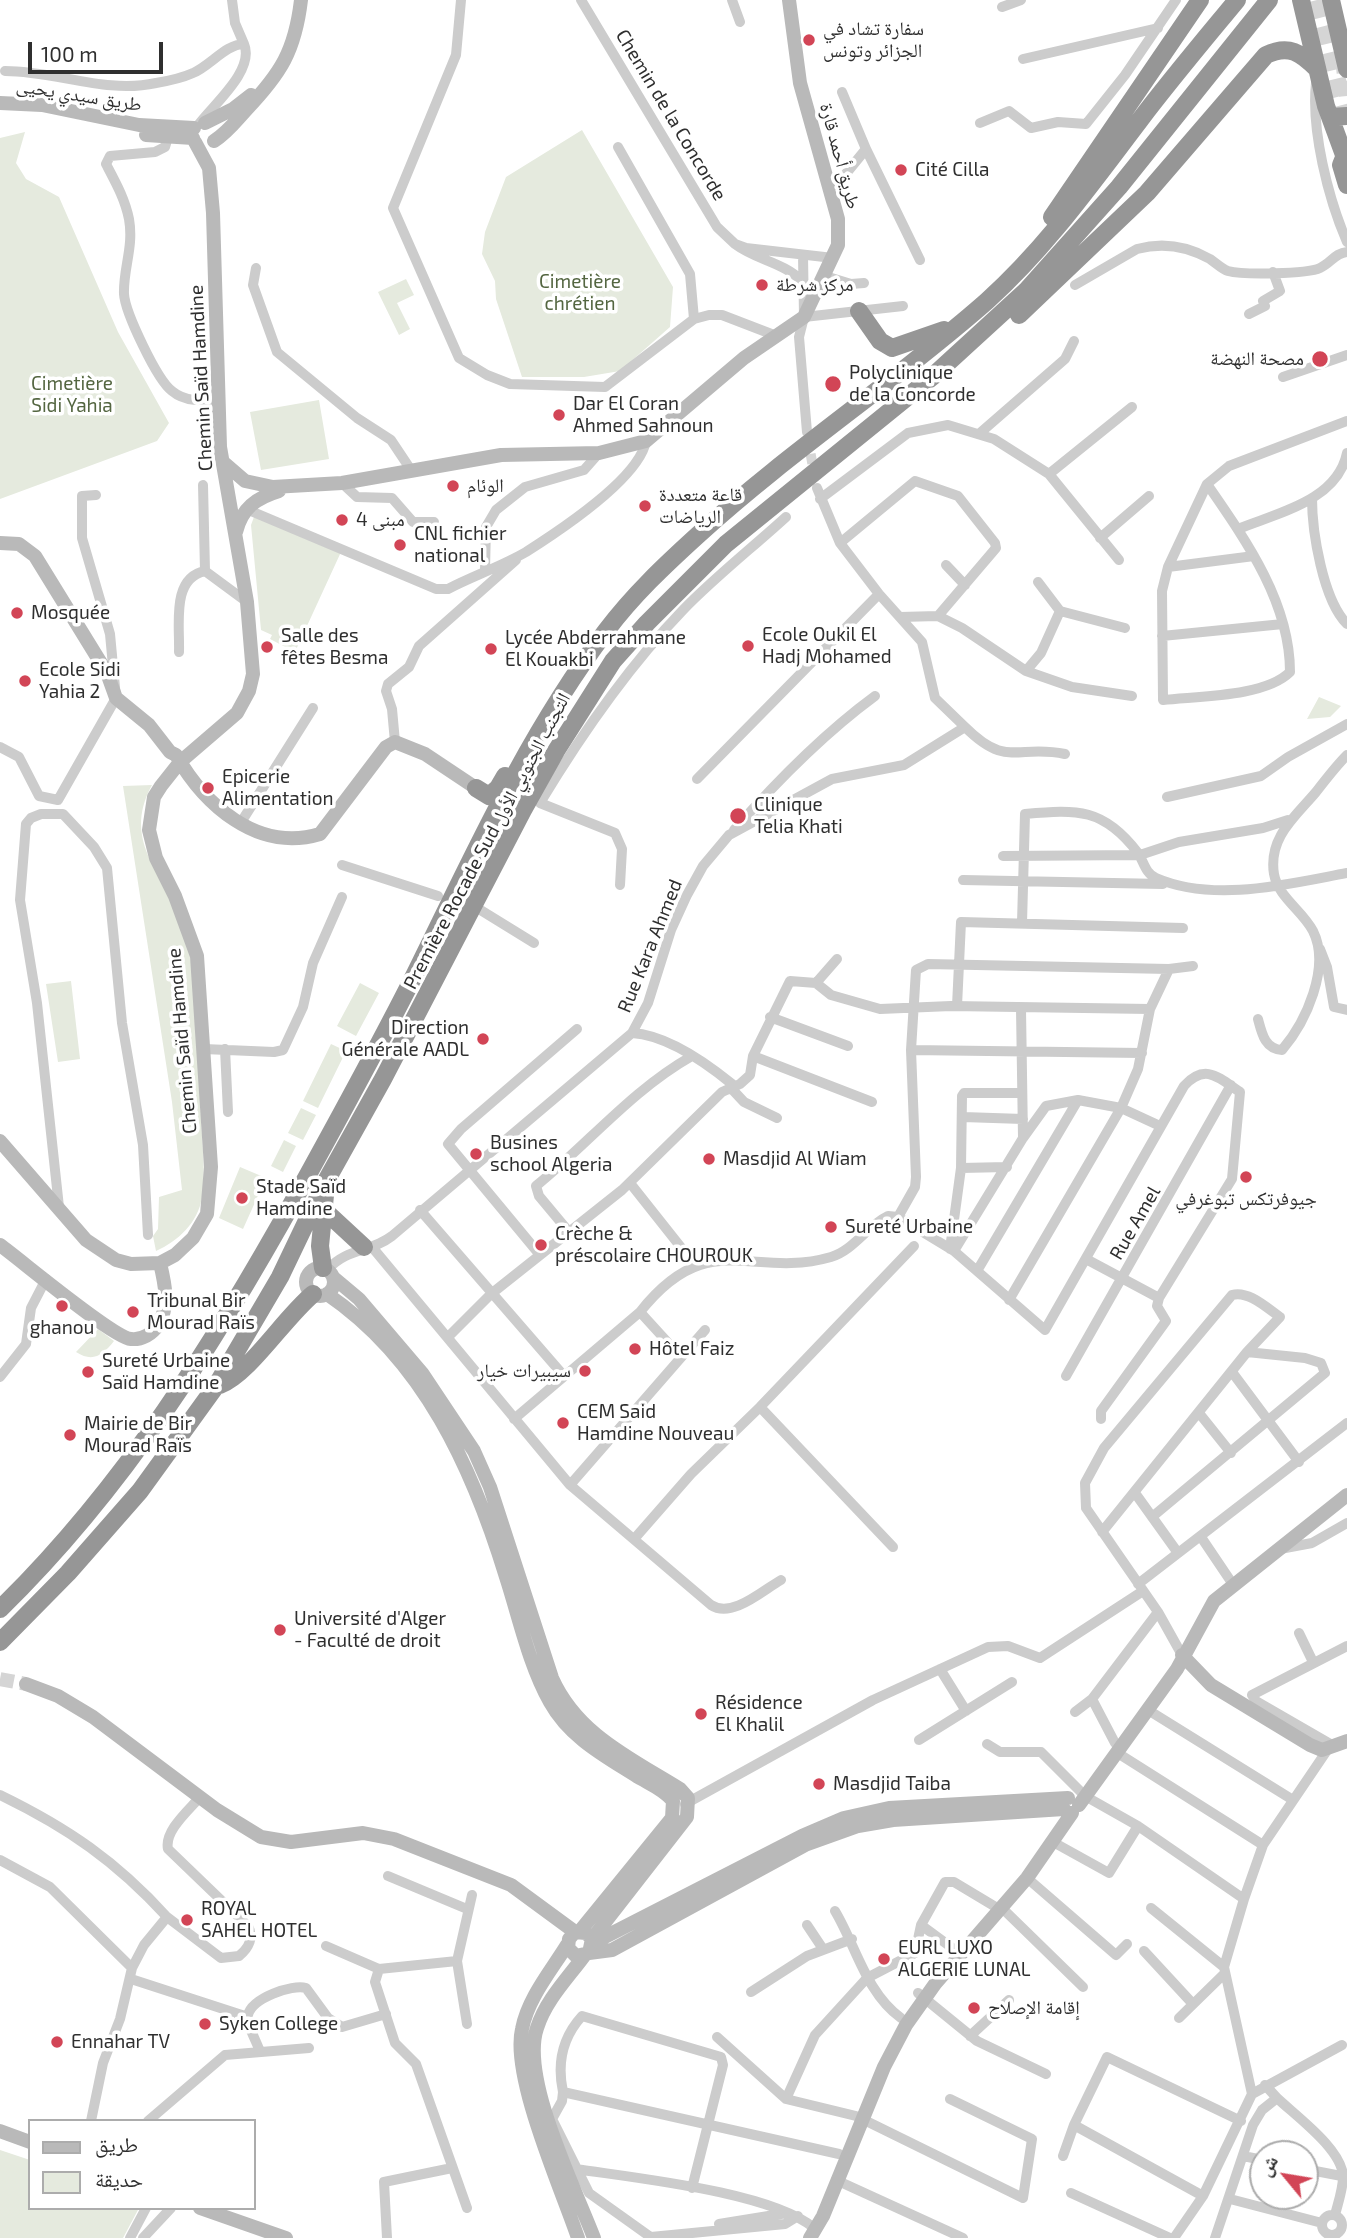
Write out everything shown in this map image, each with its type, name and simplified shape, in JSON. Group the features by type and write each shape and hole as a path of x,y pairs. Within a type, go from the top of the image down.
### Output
{"highway":[{"path":"990,298 1061,205 1158,58 1202,0"},
{"name":"Première Rocade Sud التجنب الجنوبي الأول","path":"0,1609 87,1513 139,1450 190,1377 255,1272 353,1095 444,899 553,708 609,626 653,576 789,456 990,298 1060,225 1237,0"},
{"name":"Première Rocade Sud التجنب الجنوبي الأول","path":"0,1642 68,1573 140,1491 216,1386 280,1276 325,1183 475,903 585,703 613,661 726,544 932,377 1026,291 1119,187 1269,0"},
{"path":"1301,0 1317,69 1338,116 1345,153 1341,170 1347,185"},
{"path":"1331,0 1347,69"},
{"path":"1338,0 1347,37"},
{"path":"822,465 900,414 1007,326 1147,193 1266,55 1279,51 1296,51 1317,69"},
{"path":"859,311 880,341 892,348 961,323"},
{"path":"681,588 685,607"},
{"path":"476,788 489,796 493,794 530,730 553,708"},
{"path":"475,903 540,803"},
{"path":"325,1183 320,1246 329,1273"},
{"path":"324,1210 368,1247"},
{"path":"216,1386 233,1379 290,1314 320,1294"}],"street":[{"path":"197,131 246,62 244,44 235,23 232,0"},
{"path":"197,131 247,98 270,74 285,43 292,0"},
{"path":"197,131 205,146 214,141 267,89 283,66 294,41 301,0"},
{"path":"461,0 456,55 393,208 459,358 487,375 510,384 605,387 682,332 694,319 722,315 774,335"},
{"name":"Chemin de la Concorde","path":"581,0 717,227 735,244"},
{"path":"732,0 740,22"},
{"name":"طريق أحمد قارة","path":"789,0 800,83 838,219 838,245 804,317"},
{"path":"1002,7 1021,0"},
{"path":"980,123 1009,111 1031,128 1065,121 1086,124 1176,0"},
{"path":"1023,59 1158,28"},
{"path":"5,71 36,71 127,88 194,73 218,59 233,46 244,44"},
{"path":"1317,69 1313,110 1318,142 1347,242"},
{"path":"842,92 866,149 920,260"},
{"name":"طريق سيدي يحيى","path":"0,103 42,105 139,125 197,131"},
{"name":"طريق سيدي يحيى","path":"0,111 56,116 141,135 168,137 197,131"},
{"path":"197,131 209,168 213,214"},
{"path":"209,168 189,145 168,137 165,147 155,152 110,156 106,164 123,195 129,221 131,250 125,302 156,370 170,390 198,401 218,399"},
{"path":"213,214 214,141"},
{"path":"618,147 691,274 694,319"},
{"path":"829,186 844,176 866,149"},
{"name":"Chemin Saïd Hamdine","path":"160,1263 175,1255 193,1238 209,1205 211,1167 200,983 193,937 150,843 154,797 180,762 232,719 249,691 253,674 247,601 223,462 218,399 213,214"},
{"path":"735,244 833,258"},
{"path":"735,244 789,270 802,281"},
{"path":"1075,285 1137,248 1149,246 1173,245 1194,251 1228,271 1318,269 1338,253 1347,252"},
{"path":"803,255 804,317 799,337 807,432"},
{"path":"256,268 253,285 277,352 357,418 391,440 411,470"},
{"path":"1250,314 1265,306 1263,301 1280,292 1273,272"},
{"path":"825,276 851,284 864,283"},
{"path":"253,498 298,486 342,483 501,454 599,453 646,441 774,335 804,317 903,306"},
{"path":"980,433 1065,359 1074,341"},
{"path":"1283,377 1347,355"},
{"path":"1049,474 1132,407"},
{"path":"1207,484 1254,556 1283,624 1290,655 1290,672 1283,679 1252,690 1163,700 1162,591 1168,567 1207,484 1228,466 1347,421"},
{"path":"1065,754 1051,751 1005,754 983,743 935,698 922,642 879,594 840,544 819,494 908,433 948,425 980,433 1030,460 1049,474 1119,560"},
{"path":"395,742 392,709 386,691 388,684 409,667 419,646 524,553 599,499 636,464 644,453 646,441"},
{"path":"485,570 486,527 496,510 525,487 584,470 599,453"},
{"path":"1238,529 1312,498 1337,477 1347,457"},
{"path":"223,462 253,498"},
{"path":"840,544 915,481 958,496 995,542 996,548 938,616"},
{"path":"342,483 357,497 392,498 413,522 434,522"},
{"path":"203,485 205,571"},
{"path":"229,497 243,487 253,498 436,589 448,589 524,553"},
{"path":"0,747 19,757 39,796 58,800 116,698 110,634 82,538 82,496 96,495"},
{"path":"1100,538 1149,496"},
{"path":"235,537 253,498"},
{"path":"1312,498 1317,546 1336,614 1347,624"},
{"path":"620,885 622,849 615,832 540,803 610,696 685,607 786,517"},
{"path":"0,543 19,544 35,556 107,673 116,698 149,725 180,762 200,793 240,824 278,835 306,837 320,834 386,747 395,742"},
{"path":"1168,567 1254,556"},
{"path":"946,565 965,585"},
{"path":"179,652 180,596 185,582 195,573 205,571 247,601"},
{"path":"1038,582 1060,611 1125,628"},
{"path":"697,779 879,594"},
{"path":"1026,671 1041,653 1060,611"},
{"path":"900,617 938,616 962,628 1026,671 1072,687 1132,696"},
{"path":"1162,636 1283,624"},
{"path":"729,835 790,768 818,746 824,736 874,696"},
{"path":"240,824 313,708"},
{"path":"1167,797 1261,775 1347,723"},
{"name":"Rue Kara Ahmed","path":"329,1273 341,1258 393,1236 420,1210 556,1100 632,1033 648,1003 671,930 687,895 703,866 729,835 832,779 904,765 965,727"},
{"path":"395,742 425,754 476,788"},
{"path":"1347,755 1288,820 1280,835 1274,872 1278,885 1313,931 1327,967 1334,1007 1347,1010"},
{"path":"1022,923 1025,814 1066,810 1093,814 1116,828 1140,855 1153,877 1202,888 1278,885 1347,873"},
{"path":"59,1211 37,1003 20,900 26,824 34,816 54,812 63,814 78,828 107,868 122,1023 144,1145 148,1236"},
{"path":"1003,856 1140,855 1179,842 1263,828 1288,820"},
{"path":"341,865 444,899"},
{"path":"963,880 1181,884"},
{"path":"204,1049 274,1052 286,1047 303,1007 313,962 342,897"},
{"path":"475,903 534,943"},
{"path":"957,1006 961,922 1183,928"},
{"path":"1258,1019 1267,1044 1274,1050 1282,1051 1310,1001 1319,968 1313,931"},
{"path":"816,983 837,959"},
{"path":"898,1217 915,1187 916,1177 911,1050 916,970 928,964 1169,969 1193,966"},
{"path":"1009,1300 1121,1108 1142,1053 1150,1009 1169,969"},
{"path":"449,1336 491,1294 630,1183 705,1107 750,1075 753,1056 790,981 816,983 831,995 880,1009 957,1006 1150,1009"},
{"path":"1021,1009 1023,1138"},
{"path":"770,1017 848,1046"},
{"path":"540,1255 448,1145 452,1138 577,1029"},
{"path":"632,1033 650,1035 692,1056 732,1084 730,1087 744,1102 777,1118"},
{"path":"225,1049 228,1112"},
{"path":"911,1050 1142,1053"},
{"path":"569,1232 537,1194 536,1186 613,1115 668,1070 692,1056"},
{"path":"753,1056 872,1102"},
{"path":"514,1419 640,1312 658,1292 695,1265 724,1260 783,1262 831,1257 853,1244 882,1219 892,1215 952,1250 1045,1330 1184,1086 1195,1074 1207,1073 1240,1092 1232,1179 1159,1298 1157,1306 1166,1321 1101,1411 1101,1419"},
{"name":"Rue Amel","path":"1066,1376 1231,1085"},
{"path":"952,1250 961,1168 964,1093 1021,1093"},
{"path":"952,1250 1046,1106 1078,1100 1121,1108 1160,1126"},
{"path":"977,1271 1078,1100"},
{"path":"963,1117 1023,1119"},
{"path":"0,1141 59,1211 86,1240 105,1255 131,1264 160,1263 166,1310 156,1329 140,1338 132,1339 118,1334 0,1245"},
{"path":"961,1168 1007,1167"},
{"path":"630,1183 695,1265"},
{"path":"420,1210 564,1376"},
{"path":"635,1538 691,1474 760,1407 914,1246"},
{"path":"368,1247 449,1336 570,1485 720,1610 733,1608 782,1580"},
{"path":"1086,1259 1159,1298"},
{"path":"594,2238 538,2087 533,2048 542,2013 581,1943 684,1822 689,1812 689,1802 680,1788 590,1731 567,1707 552,1678 490,1487 474,1451 422,1373 359,1299 329,1273 314,1270 307,1277 307,1287 356,1316 399,1362 454,1441 486,1512 542,1686 559,1717 590,1747 667,1795 675,1809"},
{"path":"320,1294 333,1288 329,1273"},
{"path":"0,1377 26,1344 30,1308 46,1279"},
{"path":"1102,1532 1247,1352 1280,1317 1251,1298 1236,1293 1104,1448 1085,1483 1086,1508 1102,1532 1140,1587 1158,1612 1182,1656 1211,1685 1310,1745 1339,1742"},
{"path":"640,1312 681,1357"},
{"path":"570,1485 705,1331"},
{"path":"1152,1517 1325,1373 1325,1368 1305,1358 1247,1352"},
{"path":"1232,1372 1299,1462"},
{"path":"760,1407 893,1547"},
{"path":"1199,1413 1231,1453"},
{"path":"578,2238 524,2083 519,2043 526,2014 672,1818 675,1809 873,1700 989,1647 1008,1646 1040,1658 1140,1587 1178,1553 1347,1423"},
{"path":"1135,1493 1178,1553"},
{"path":"1115,1748 1148,1710 1214,1601 1273,1551 1347,1495"},
{"path":"1273,1551 1311,1543 1347,1523"},
{"path":"1201,1537 1233,1583"},
{"path":"1075,1712 1092,1699 1158,1612"},
{"path":"1299,1633 1313,1662"},
{"path":"1339,1742 1253,1699 1256,1690 1347,1646"},
{"path":"812,2235 823,2216 901,2018 998,1907 1115,1748 1171,1665 1182,1656"},
{"path":"940,1669 966,1711"},
{"path":"919,1740 1012,1682"},
{"path":"26,1684 58,1696 93,1717 200,1797 261,1837 291,1842 354,1834 377,1835 472,1868 518,1889 581,1943 612,1950 805,1845 858,1826 894,1820 1073,1803 1138,1826 1244,1899"},
{"path":"1092,1699 1115,1748 1263,1845"},
{"path":"1148,1710 1293,1800"},
{"path":"1179,2018 1224,1970 1263,1845 1293,1800 1339,1742"},
{"path":"987,1744 1000,1752 1041,1752 1073,1803"},
{"path":"0,1795 53,1821 97,1850 120,1868 167,1917 221,1958 239,1956 250,1942 248,1926 168,1849 168,1839 200,1797"},
{"path":"812,2235 816,2213 839,2154 921,1996 955,1950 1027,1878 1053,1842 1073,1803"},
{"path":"1053,1842 1109,1873 1138,1826"},
{"path":"0,1860 50,1887 131,1974 248,2017"},
{"path":"388,1875 467,1909"},
{"path":"1027,1878 1116,1955 1127,1944"},
{"path":"786,2099 815,2035 867,1978 915,1952 922,1925 945,1882 954,1882 998,1907 1083,1987"},
{"path":"467,2024 457,1961 472,1895"},
{"path":"1151,1908 1224,1970 1252,2094"},
{"path":"835,1910 852,1940 867,1978 889,2009 901,2018"},
{"path":"91,2119 103,2063 120,2019 131,1974 144,1945 167,1917"},
{"path":"922,1925 955,1950"},
{"path":"807,1926 823,1948"},
{"path":"751,1992 823,1948 852,1940"},
{"path":"326,1946 379,1969 457,1961"},
{"path":"1144,1951 1192,2003"},
{"path":"379,1969 375,1983 395,2043 416,2064 467,2208"},
{"path":"260,2052 248,2017 252,2008 263,2000 302,1986 309,1990 332,2022 342,2027 361,2024 386,2014"},
{"path":"921,1996 970,2036 1046,2074"},
{"path":"970,2036 1009,2000"},
{"path":"692,2188 723,2065 722,2057 582,2016 566,2042 559,2062 562,2101 552,2119 589,2193 651,2238 794,2214"},
{"path":"717,2037 786,2099 860,2118 1023,2198 1032,2139 950,2099"},
{"path":"1072,2193 1172,2238 1203,2196 1241,2122 1252,2094 1342,2045"},
{"path":"150,2119 217,2059 225,2055 309,2048"},
{"path":"1063,2156 1074,2125 1107,2057 1241,2122"},
{"path":"1265,2085 1331,2149 1345,2177 1335,2215"},
{"path":"563,2092 839,2154"},
{"path":"1216,2238 1221,2214 1230,2199 1253,2126 1262,2110 1277,2098"},
{"path":"1074,2125 1203,2196"},
{"path":"0,2131 28,2141"},
{"path":"1243,2156 1249,2157"},
{"path":"387,2238 384,2182 452,2168"},
{"path":"576,2169 692,2188 794,2214 812,2235"},
{"path":"1319,2172 1345,2177"},
{"path":"836,2180 944,2234 964,2238"},
{"path":"1230,2199 1322,2223"},
{"path":"130,2238 145,2210"},
{"path":"143,2238 170,2210"},
{"path":"206,2210 286,2238"},
{"path":"1335,2215 1344,2226 1339,2232 1329,2236 1322,2223 1326,2216 1335,2215"}],"green space":[{"name":"Cimetière chrétien","path":"582,130 673,287 670,327 620,371 584,377 522,377 496,299 495,281 482,254 485,232 506,177"},
{"name":"Cimetière Sidi Yahia","path":"25,132 16,163 26,179 59,197 118,332 169,423 157,441 0,499 0,138"},
{"path":"406,279 414,295 397,303 410,329 399,335 378,292"},
{"path":"319,400 329,459 261,470 250,412"},
{"path":"254,517 341,552 295,652 270,639 272,635 261,630 251,525"},
{"path":"1319,697 1341,706 1330,717 1307,719"},
{"path":"152,785 143,806 141,824 150,859 176,909 189,950 198,1021 204,1168 202,1197 196,1215 186,1230 156,1251 153,1236 158,1229 159,1197 182,1190 172,1102 123,786"},
{"path":"71,981 80,1059 58,1062 46,984"},
{"path":"360,983 379,993 356,1036 337,1026"},
{"path":"331,1044 346,1051 318,1108 303,1101"},
{"path":"301,1108 316,1115 303,1140 288,1133"},
{"path":"284,1140 296,1146 283,1172 271,1166"},
{"name":"Stade Saïd Hamdine","path":"240,1167 266,1178 243,1229 219,1218"},
{"path":"98,1329 114,1341 110,1346 102,1354 93,1357 76,1352"},
{"path":"0,2150 28,2159 28,2210 138,2210 123,2238 0,2238"}],"tunnel":[{"path":"1317,0 1347,120"},
{"path":"1343,57 1347,96"},
{"path":"808,439 814,473"},
{"path":"0,1679 26,1684"}],"place":[{"name":"سفارة تشاد في الجزائر وتونس","path":"809,40"},
{"name":"Cité Cilla","path":"901,170"},
{"name":"مركز شرطة","path":"762,285"},
{"name":"مصحة النهضة","path":"1320,359"},
{"name":"Polyclinique de la Concorde","path":"833,384"},
{"name":"Dar El Coran Ahmed Sahnoun","path":"559,415"},
{"name":"الوئام","path":"453,486"},
{"name":"قاعة متعددة الرياضات","path":"645,506"},
{"name":"مبنى 4","path":"342,520"},
{"name":"CNL fichier national","path":"400,545"},
{"name":"Mosquée","path":"17,613"},
{"name":"Ecole Oukil El Hadj Mohamed","path":"748,646"},
{"name":"Salle des fêtes Besma","path":"267,647"},
{"name":"Lycée Abderrahmane El Kouakbi","path":"491,649"},
{"name":"Ecole Sidi Yahia 2","path":"25,681"},
{"name":"Epicerie Alimentation","path":"208,788"},
{"name":"Clinique Telia Khati","path":"738,816"},
{"name":"Direction Générale AADL","path":"483,1039"},
{"name":"Busines school Algeria","path":"476,1154"},
{"name":"Masdjid Al Wiam","path":"709,1159"},
{"name":"جيوفرتكس تبوغرفي","path":"1246,1177"},
{"name":"Stade Saïd Hamdine","path":"242,1198"},
{"name":"Sureté Urbaine","path":"831,1227"},
{"name":"Crèche & préscolaire CHOUROUK","path":"541,1245"},
{"name":"ghanou","path":"62,1306"},
{"name":"Tribunal Bir Mourad Raïs","path":"133,1312"},
{"name":"Hôtel Faiz","path":"635,1349"},
{"name":"سيبيرات خيار","path":"585,1371"},
{"name":"Sureté Urbaine Saïd Hamdine","path":"88,1372"},
{"name":"CEM Said Hamdine Nouveau","path":"563,1423"},
{"name":"Mairie de Bir Mourad Raïs","path":"70,1435"},
{"name":"Université d'Alger - Faculté de droit","path":"280,1630"},
{"name":"Résidence El Khalil","path":"701,1714"},
{"name":"Masdjid Taiba","path":"819,1784"},
{"name":"ROYAL SAHEL HOTEL","path":"187,1920"},
{"name":"EURL LUXO ALGERIE LUNAL","path":"884,1959"},
{"name":"إقامة الإصلاح","path":"974,2008"},
{"name":"Syken College","path":"205,2024"},
{"name":"Ennahar TV","path":"57,2042"}]}
